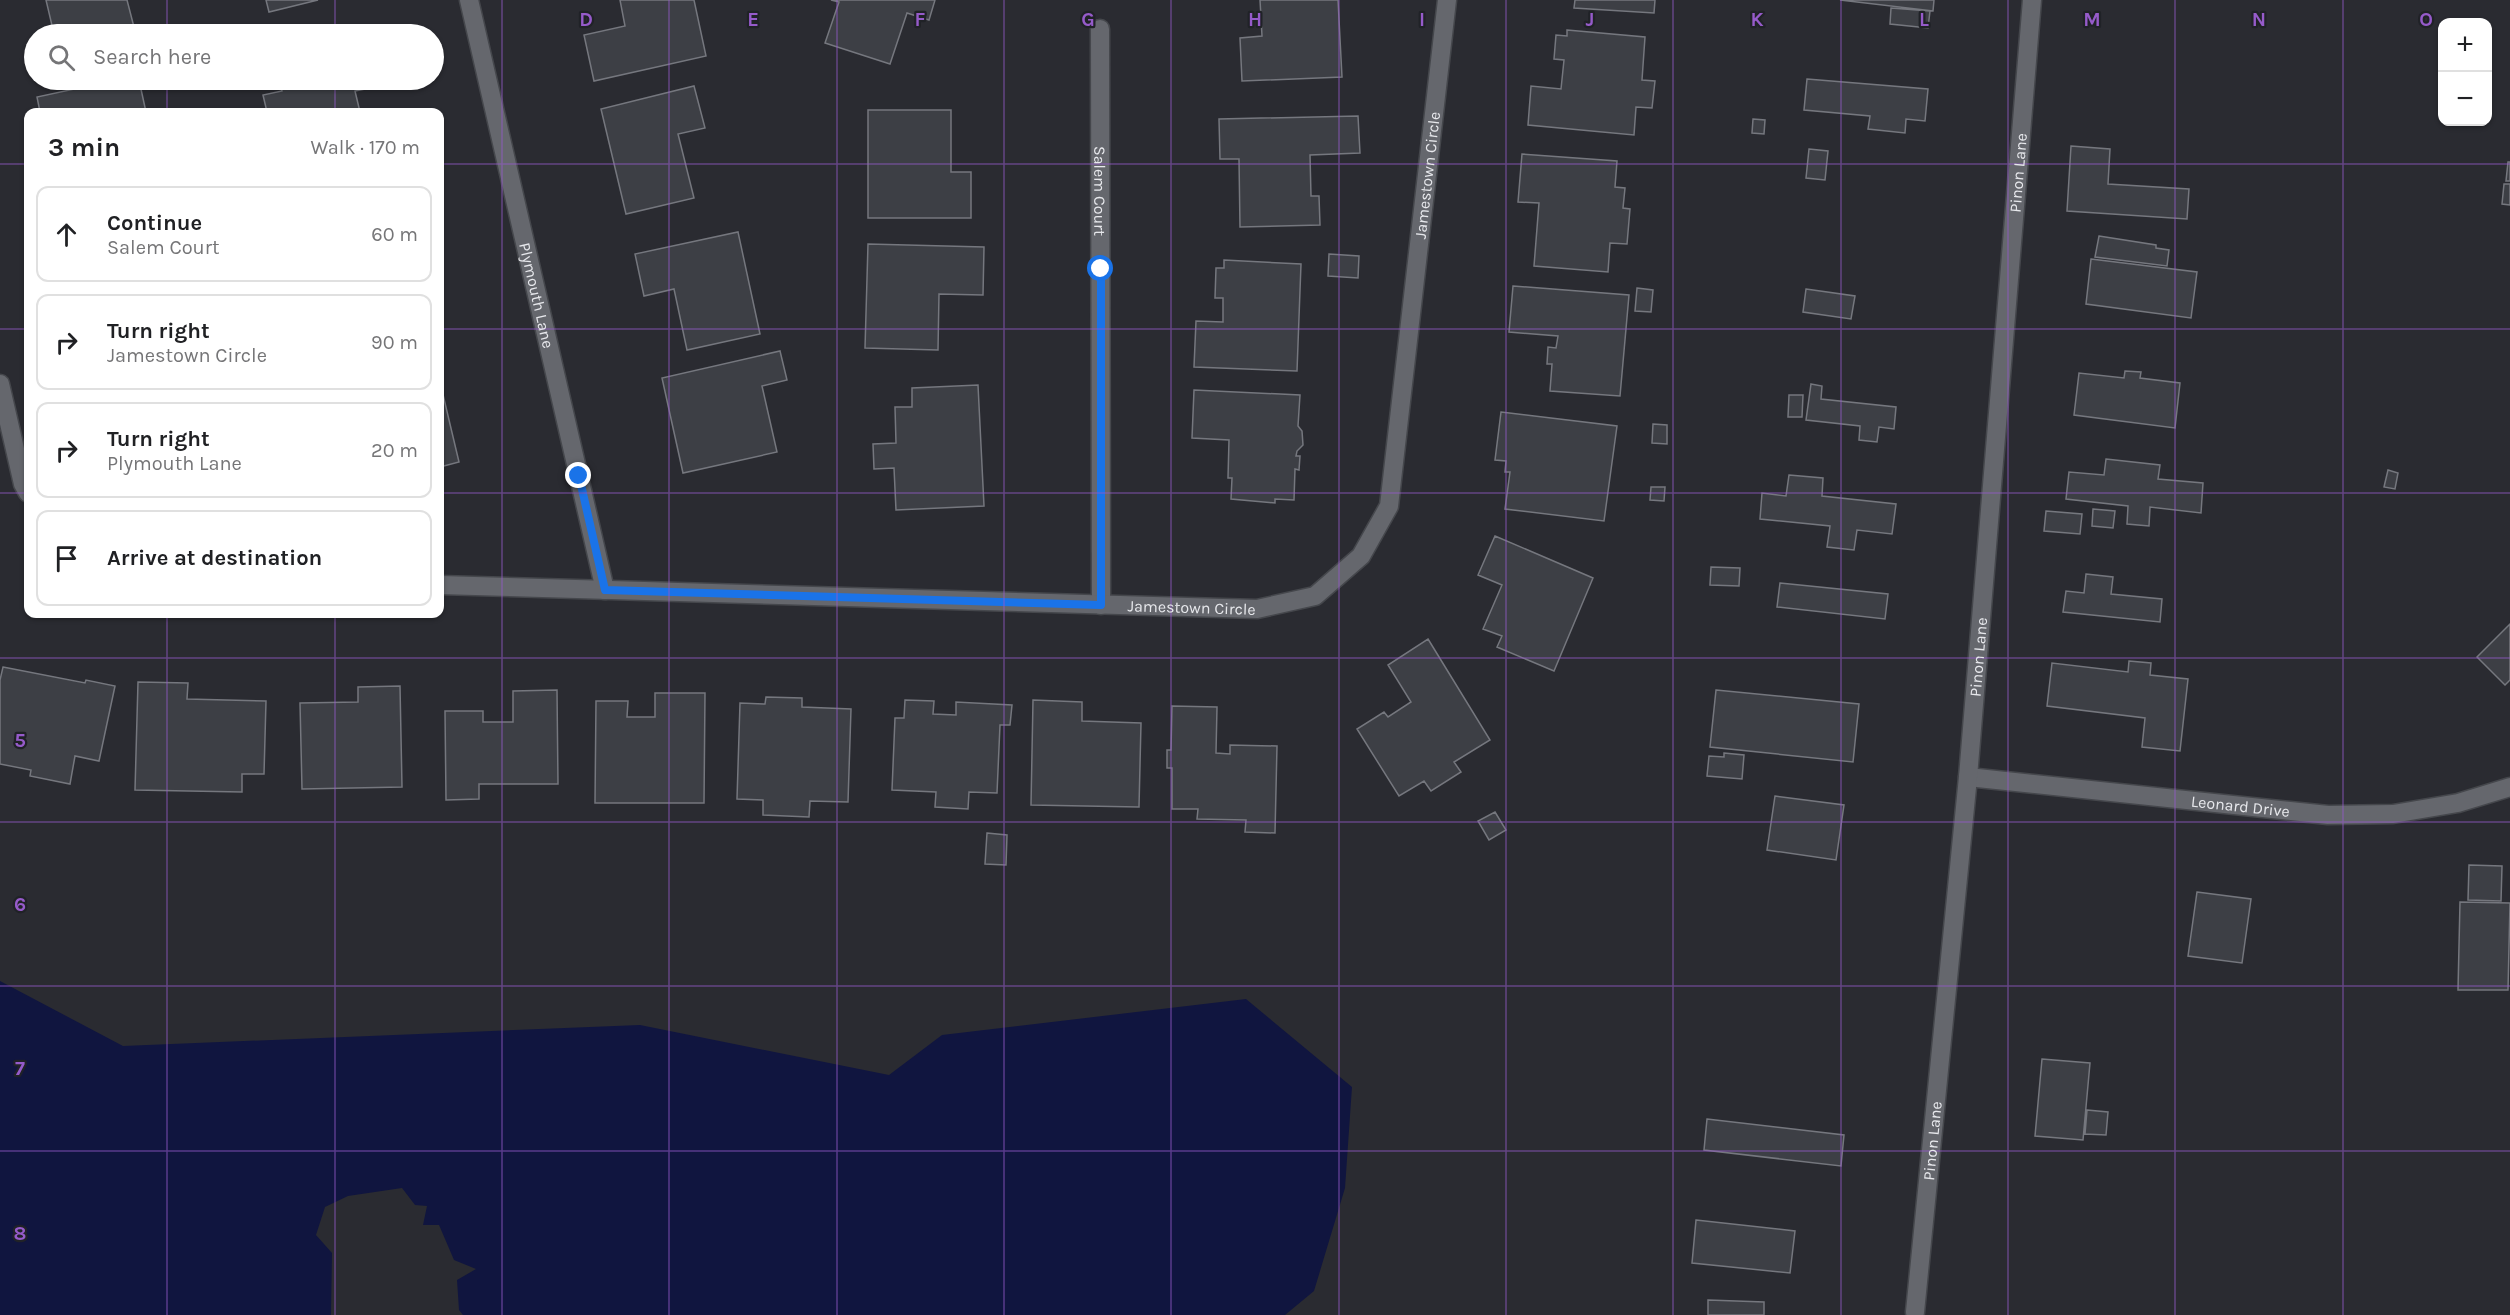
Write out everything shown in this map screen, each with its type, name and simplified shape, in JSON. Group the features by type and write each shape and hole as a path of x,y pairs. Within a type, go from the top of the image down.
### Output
{"street":[{"name":"Plymouth Lane","path":"469,0 605,590"},
{"name":"Jamestown Circle","path":"444,585 1257,609 1315,596 1361,556 1389,506 1447,0"},
{"name":"Pinon Lane","path":"1915,1312 1968,777 2032,0"},
{"name":"Salem Court","path":"1100,29 1101,605"},
{"path":"0,384 24,486"},
{"name":"Leonard Drive","path":"1968,777 2328,815 2393,814 2457,803 2510,787"}],"shaded area":[{"path":"0,981 123,1046 640,1025 889,1075 942,1035 1246,999 1352,1087 1345,1188 1314,1291 1285,1315 463,1315 459,1310 457,1280 476,1269 454,1260 439,1225 423,1225 427,1206 415,1205 402,1188 348,1196 325,1207 316,1235 332,1253 331,1315 0,1315"}],"building":[{"path":"46,0 127,0 133,24 52,24"},
{"path":"266,0 318,0 269,12"},
{"path":"620,0 694,0 706,56 594,81 584,35 625,26"},
{"path":"831,0 935,0 929,20 907,13 890,64 825,43 839,2"},
{"path":"1260,0 1338,0 1342,77 1242,81 1240,38 1262,36"},
{"path":"1575,0 1655,0 1654,13 1574,8"},
{"path":"1840,0 1934,0 1933,11"},
{"path":"1891,8 1930,11 1928,28 1890,24"},
{"path":"1567,30 1645,37 1642,80 1655,81 1652,108 1636,107 1634,135 1528,125 1531,86 1561,89 1564,60 1554,59 1556,35 1567,36"},
{"path":"1807,79 1928,89 1925,121 1906,119 1905,133 1868,129 1870,116 1804,110"},
{"path":"694,86 705,128 678,134 694,198 626,214 601,109"},
{"path":"70,90 141,90 145,108 39,108 37,97"},
{"path":"360,90 355,91 359,108 266,108 263,95 282,91"},
{"path":"868,110 951,110 951,172 971,172 971,218 868,218"},
{"path":"1358,116 1360,153 1310,155 1311,196 1319,196 1320,225 1240,227 1239,159 1220,159 1219,119"},
{"path":"1753,119 1765,120 1764,134 1752,133"},
{"path":"2071,146 2110,149 2108,184 2189,189 2187,219 2067,211"},
{"path":"1809,149 1828,151 1825,180 1806,178"},
{"path":"1522,154 1617,161 1615,187 1625,188 1623,208 1630,209 1627,244 1610,243 1608,272 1534,266 1539,203 1518,202"},
{"path":"2508,162 2510,162 2510,181 2506,181"},
{"path":"2504,184 2510,184 2510,205 2502,204"},
{"path":"738,232 760,334 687,350 674,289 644,296 635,254"},
{"path":"2099,236 2156,245 2156,248 2169,250 2167,266 2095,257"},
{"path":"868,244 984,247 983,295 939,294 938,350 865,348"},
{"path":"1329,254 1359,256 1358,278 1328,276"},
{"path":"2091,259 2197,272 2191,318 2086,304"},
{"path":"1224,260 1301,264 1297,371 1194,367 1196,321 1223,322 1223,298 1215,298 1216,268 1224,268"},
{"path":"1513,286 1629,295 1620,396 1550,391 1552,364 1547,364 1548,347 1556,348 1558,336 1509,332"},
{"path":"1637,288 1653,290 1651,312 1635,311"},
{"path":"1806,289 1855,296 1851,319 1803,312"},
{"path":"780,351 787,380 762,386 777,452 683,473 662,378"},
{"path":"2125,371 2141,372 2140,378 2180,383 2175,428 2074,415 2079,373 2124,378"},
{"path":"1811,384 1822,386 1821,399 1896,407 1894,429 1879,427 1877,442 1859,440 1860,426 1806,420"},
{"path":"978,385 984,506 896,510 894,468 874,469 873,444 896,443 895,407 912,407 912,388"},
{"path":"1194,390 1300,395 1298,426 1302,431 1303,445 1297,451 1296,456 1300,456 1299,470 1295,469 1294,500 1275,499 1275,503 1231,499 1232,478 1228,478 1229,440 1192,438"},
{"path":"1789,395 1803,395 1802,417 1788,417"},
{"path":"444,399 459,462 444,466"},
{"path":"1501,412 1617,426 1604,521 1505,509 1510,472 1505,472 1506,461 1495,460"},
{"path":"1653,424 1667,425 1667,444 1652,443"},
{"path":"2106,459 2160,465 2158,479 2203,483 2201,513 2150,507 2149,526 2127,524 2128,506 2066,499 2069,472 2104,475"},
{"path":"2388,470 2398,473 2395,489 2384,487"},
{"path":"1789,475 1823,478 1822,496 1896,504 1892,534 1857,530 1854,550 1827,547 1830,526 1760,519 1762,493 1786,496"},
{"path":"1651,487 1665,487 1664,501 1650,500"},
{"path":"2093,509 2115,511 2113,528 2092,526"},
{"path":"2046,511 2082,514 2080,534 2044,531"},
{"path":"1495,536 1593,578 1554,671 1497,647 1502,636 1483,629 1502,585 1478,575"},
{"path":"1711,567 1740,568 1739,586 1710,585"},
{"path":"2086,574 2113,577 2111,594 2162,599 2160,622 2063,612 2066,591 2084,593"},
{"path":"1780,583 1888,594 1885,619 1777,607"},
{"path":"2510,624 2510,680 2505,685 2477,657"},
{"path":"1428,639 1490,740 1454,762 1461,772 1431,791 1424,781 1399,796 1357,729 1384,712 1388,717 1411,702 1388,665"},
{"path":"2129,661 2151,663 2150,675 2188,679 2180,751 2142,747 2145,718 2047,706 2052,663 2128,672"},
{"path":"3,667 85,683 86,680 115,686 99,761 75,756 70,784 30,776 31,770 0,764 0,680"},
{"path":"138,682 188,683 187,699 266,701 264,774 242,774 242,792 135,790"},
{"path":"400,686 402,787 302,789 300,703 358,702 358,687"},
{"path":"557,690 558,784 479,784 479,799 446,800 445,711 483,711 483,722 513,722 513,691"},
{"path":"1716,690 1859,704 1853,762 1710,747"},
{"path":"655,693 705,693 704,803 595,803 596,701 628,701 627,717 655,717"},
{"path":"766,697 802,698 802,707 851,709 848,802 810,801 809,817 763,815 763,800 737,799 740,703 765,704"},
{"path":"905,700 934,701 933,714 956,715 956,702 1012,705 1010,725 1000,725 997,793 969,792 968,809 935,807 936,792 892,790 895,718 904,718"},
{"path":"1033,700 1082,702 1082,721 1141,723 1139,807 1031,805"},
{"path":"1172,706 1217,707 1216,753 1230,754 1230,745 1277,746 1275,833 1245,832 1246,820 1197,819 1198,809 1172,809 1172,768 1167,768 1167,750 1171,750"},
{"path":"1724,753 1744,755 1742,779 1707,776 1709,756 1724,757"},
{"path":"1775,796 1844,805 1836,860 1767,850"},
{"path":"1495,812 1506,830 1489,840 1478,821"},
{"path":"987,833 1007,835 1006,865 985,864"},
{"path":"2469,865 2502,866 2501,901 2468,900"},
{"path":"2197,892 2251,899 2242,963 2188,956"},
{"path":"2460,902 2510,903 2508,990 2458,990"},
{"path":"2042,1059 2090,1063 2083,1140 2035,1136"},
{"path":"2087,1110 2108,1112 2106,1135 2085,1134"},
{"path":"1707,1119 1844,1135 1841,1166 1704,1150"},
{"path":"1696,1220 1795,1231 1790,1273 1692,1263"},
{"path":"1708,1300 1764,1302 1764,1315 1708,1315"}],"route":[{"path":"579,476 605,590 1101,605 1101,269"}]}
